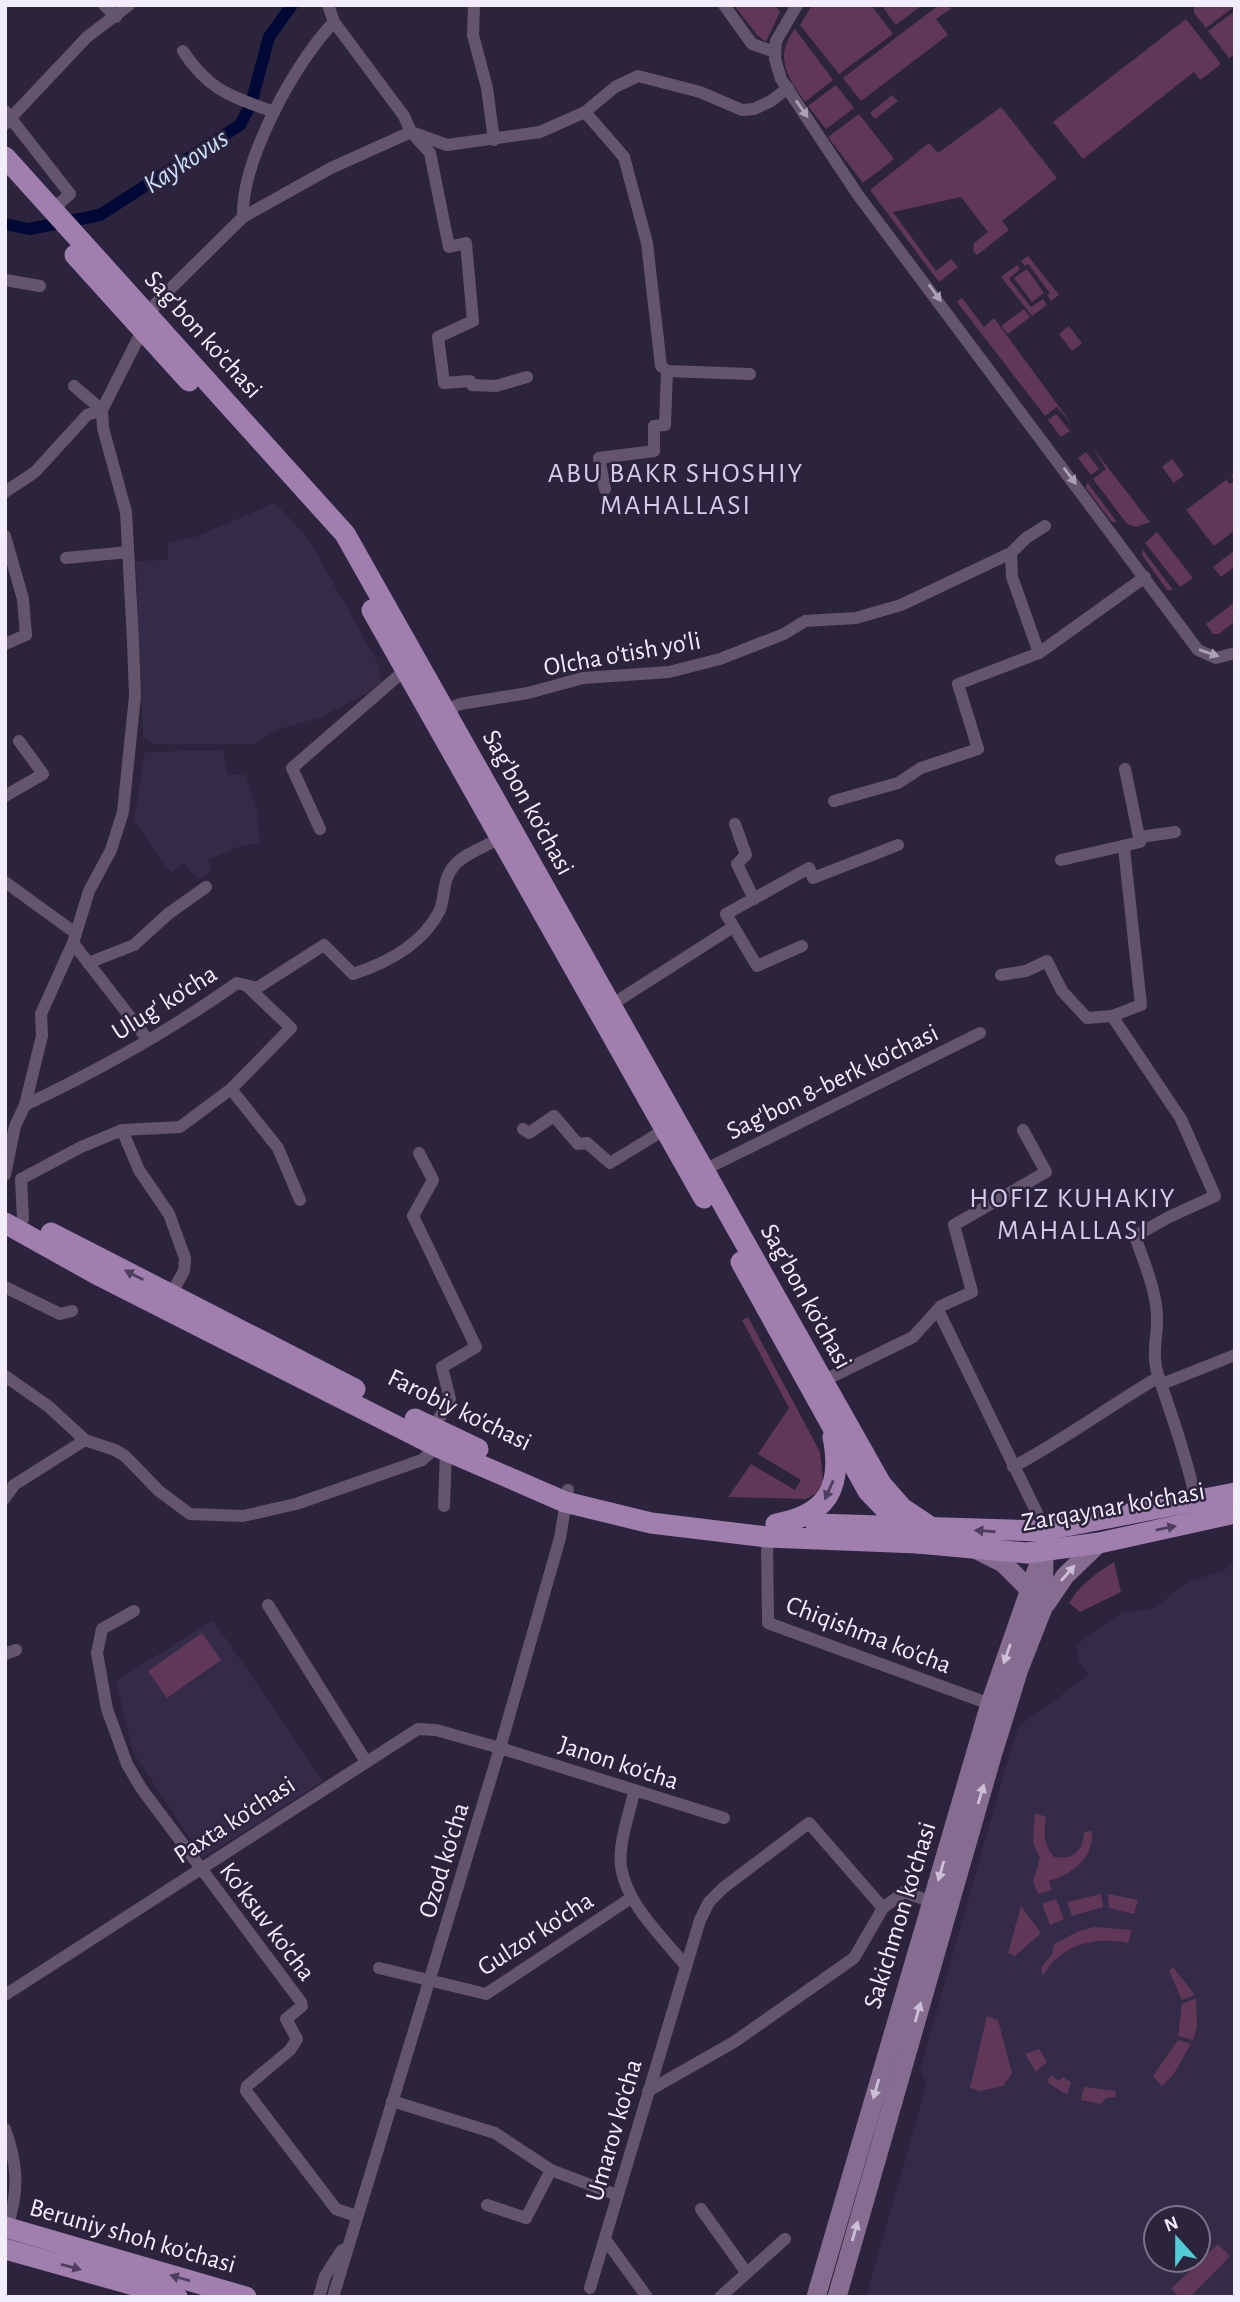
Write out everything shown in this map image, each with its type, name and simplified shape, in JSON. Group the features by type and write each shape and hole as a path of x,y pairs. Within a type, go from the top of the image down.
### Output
{"main road":[{"name":"Sag’bon ko’chasi","path":"5,157 68,236 332,540 438,713 664,1130 734,1249 830,1425 868,1491 899,1526"},
{"name":"Sag’bon ko’chasi","path":"5,178 52,215"},
{"name":"Sag’bon ko’chasi","path":"500,828 611,1005 881,1484 923,1534"},
{"name":"Farobiy ko'chasi","path":"11,1217 171,1294 441,1440"},
{"name":"Farobiy ko'chasi","path":"11,1217 100,1276 441,1440 567,1496 654,1510 770,1539 923,1534"},
{"path":"770,1539 809,1515 828,1497 836,1468 830,1425"},
{"name":"Zarqaynar ko'chasi","path":"1063,1528 1235,1493"},
{"name":"Zarqaynar ko'chasi","path":"923,1534 986,1531 1042,1541 1099,1543 1235,1513"},
{"name":"Farobiy ko'chasi","path":"770,1539 899,1526 923,1534"},
{"name":"Sakichmon ko'chasi","path":"817,2297 932,1902 982,1701 1029,1589 1042,1541 1063,1528"},
{"name":"Zarqaynar ko'chasi","path":"923,1534 977,1550 1042,1541"},
{"name":"Sakichmon ko'chasi","path":"837,2297 996,1743 1019,1669 1043,1608 1042,1541"},
{"path":"1043,1608 1065,1576 1099,1543"},
{"path":"977,1550 1003,1563 1029,1589"},
{"name":"Beruniy shoh ko'chasi","path":"6,2227 246,2297"},
{"name":"Beruniy shoh ko'chasi","path":"5,2249 177,2297"}],"street":[{"path":"104,5 117,17"},
{"path":"52,215 69,194 7,118 87,37 130,5"},
{"path":"328,5 334,22 404,116 411,132 430,153 449,247 467,243 473,321 438,337 444,383 470,381 472,385 496,386 527,377"},
{"path":"474,5 472,34 487,88 494,140"},
{"path":"724,5 752,44 775,52"},
{"path":"797,5 778,37 775,52 778,71 858,195 1198,650 1216,658 1235,653"},
{"path":"243,217 243,205 251,173 274,112 304,61 334,22"},
{"path":"183,51 194,68 217,90 274,112"},
{"path":"5,1175 15,1126 25,1104 41,1036 41,1014 74,937 89,891 111,850 123,812 135,696 126,512 103,428 102,410 146,323 243,217 331,169 411,132 447,145 540,132 585,112 615,87 638,76 700,92 741,110 762,105 788,88"},
{"path":"585,112 624,157 646,243 661,366 667,371 750,374"},
{"path":"5,280 40,286"},
{"path":"605,489 599,460 601,457 654,451 654,426 665,425 667,371"},
{"path":"74,386 102,410"},
{"path":"5,492 35,472 87,415 102,410"},
{"name":"Olcha o'tish yo'li","path":"438,713 583,678 669,672 785,634 805,621 856,618 901,606 1011,553 1026,538 1045,526"},
{"path":"5,536 23,599 26,635 5,644"},
{"path":"66,558 128,552"},
{"path":"1011,553 1012,577 1039,653"},
{"path":"834,801 898,783 921,768 978,749 958,684 1039,653 1145,577"},
{"path":"320,830 292,768 403,655"},
{"path":"5,796 43,774 19,741"},
{"path":"1062,860 1124,848 1128,844 1140,842 1125,769"},
{"path":"735,824 746,855 737,864 754,899"},
{"name":"Ulug' ko'cha","path":"25,1104 86,1076 237,983 257,988 324,945 353,974 374,967 404,950 423,932 440,909 442,887 454,865 500,828"},
{"path":"1140,837 1175,832"},
{"path":"802,946 757,966 726,914 809,868 813,878 898,845"},
{"path":"1001,975 1026,971 1047,961 1062,991 1087,1018 1112,1016 1140,1005 1124,848"},
{"path":"5,882 74,937 88,963 148,1040"},
{"path":"88,963 134,945 168,914 206,887"},
{"path":"611,1005 733,927"},
{"path":"11,1217 21,1179 81,1147 122,1130 180,1128 231,1089 291,1028 248,987"},
{"path":"1112,1016 1181,1119 1215,1196 1169,1216 1135,1236 1152,1290 1157,1321 1153,1344 1161,1381 1196,1501"},
{"name":"Sag'bon 8-berk ko'chasi","path":"704,1170 980,1033"},
{"path":"231,1089 278,1148 300,1200"},
{"path":"523,1129 529,1133 554,1116 578,1144 587,1143 610,1163 664,1130"},
{"path":"122,1130 139,1170 169,1214 185,1258 184,1271 171,1294"},
{"path":"823,1381 913,1337 937,1310 973,1289 954,1225 1046,1172 1023,1130"},
{"path":"419,1153 433,1180 413,1216 476,1347 442,1367 450,1399 441,1440 444,1506"},
{"path":"5,1287 60,1314 72,1311"},
{"path":"937,1310 1037,1513 1042,1541"},
{"path":"1013,1467 1052,1446 1102,1410 1161,1381 1235,1355"},
{"name":"Farobiy ko'chasi","path":"5,1376 48,1406 85,1440 116,1450 125,1456 159,1491 190,1514 243,1516 296,1504 422,1460 441,1440"},
{"path":"5,1498 14,1485 85,1440"},
{"name":"Ozod ko'cha","path":"334,2297 348,2241 500,1748 560,1538 567,1496"},
{"name":"Chiqishma ko'cha","path":"770,1539 768,1623 982,1701"},
{"path":"268,1605 365,1760"},
{"path":"134,1611 107,1624 98,1639 107,1709 127,1764 141,1788 200,1868"},
{"name":"Paxta ko‘chasi","path":"5,1995 365,1760 418,1729 436,1730 500,1748"},
{"name":"Janon ko'cha","path":"500,1748 634,1793 724,1818"},
{"path":"634,1793 622,1842 621,1866 631,1898 685,1965"},
{"name":"Umarov ko'cha","path":"647,2297 605,2239 685,1965 709,1902 734,1878 809,1823 883,1908"},
{"name":"Ko'ksuv ko'cha","path":"200,1868 302,2002 302,2006 286,2019 297,2039 290,2050 247,2085 246,2091 335,2209 356,2216"},
{"path":"648,2091 734,2042 854,1958 883,1908 902,1892 932,1902"},
{"name":"Gulzor ko'cha","path":"379,1968 480,1994 491,1993 631,1898"},
{"path":"392,2101 495,2133 551,2170 617,2195"},
{"path":"5,2129 16,2160 17,2183 6,2227"},
{"path":"487,2205 526,2218 551,2170"},
{"path":"701,2209 746,2272"},
{"path":"590,2288 605,2239"},
{"path":"720,2297 785,2239"},
{"name":"Ozod ko'cha","path":"318,2297 325,2276 348,2241"}],"shaded area":[{"path":"734,5 775,5 780,12 766,42 757,35"},
{"path":"812,5 871,5 893,34 839,74 800,25"},
{"path":"881,5 922,5 896,25"},
{"path":"939,5 952,8 936,19 948,35 861,101 843,78"},
{"path":"1194,5 1235,6 1206,28 1194,13"},
{"path":"1235,11 1235,54 1229,58 1208,31"},
{"path":"1186,19 1221,64 1200,80 1194,72 1083,159 1053,122"},
{"path":"795,29 833,80 805,102 785,67 785,48"},
{"path":"836,85 854,108 826,129 808,106"},
{"path":"892,95 898,101 875,119 870,113"},
{"path":"1001,107 1057,178 1002,221 1009,230 977,255 973,251 974,243 988,232 961,197 893,212 936,271 951,259 958,267 939,282 870,190 929,143 938,153"},
{"path":"859,114 894,159 863,183 828,137"},
{"path":"1028,256 1059,295 1051,301 1047,295 1050,293 1028,264 1025,266 1021,261"},
{"path":"1017,265 1020,269 1009,279 1031,307 1043,299 1047,305 1032,316 1001,277"},
{"path":"1027,269 1044,293 1032,302 1014,278"},
{"path":"962,298 984,327 994,318 1074,427 1057,407 1045,416 957,302"},
{"path":"1024,309 1030,317 1008,334 1001,326"},
{"path":"1069,326 1082,343 1072,351 1059,334"},
{"path":"1056,414 1070,431 1061,437 1048,420"},
{"path":"1092,447 1150,522 1136,527 1127,524 1093,479 1106,469"},
{"path":"1086,452 1099,469 1091,475 1078,458"},
{"path":"1172,459 1184,475 1174,483 1162,467"},
{"path":"1235,473 1235,530 1214,546 1186,510 1226,480 1230,484 1234,481 1231,476"},
{"path":"1087,482 1117,522 1112,522 1086,488"},
{"path":"275,503 308,538 379,665 382,686 321,717 277,730 255,744 155,744 143,737 136,561 168,560 168,543 195,537"},
{"path":"1157,532 1193,578 1180,587 1145,543"},
{"path":"1143,550 1173,590 1167,590 1142,555"},
{"path":"1235,550 1235,566 1221,577 1213,567"},
{"path":"1235,602 1235,621 1219,634 1213,634 1206,624"},
{"path":"223,750 227,775 246,775 257,811 260,843 240,846 208,860 212,870 198,879 184,863 171,873 134,821 145,752"},
{"path":"748,1317 820,1452 823,1482 817,1493 806,1499 728,1497 751,1464 795,1490 801,1480 758,1454 789,1408 742,1320"},
{"path":"1114,1562 1121,1592 1080,1612 1069,1603 1078,1590"},
{"path":"1235,1563 1235,2297 866,2297 926,2083 920,2070 1020,1725 1089,1675 1079,1661 1076,1645 1121,1613 1154,1608 1189,1581 1223,1571"},
{"path":"213,1620 323,1781 203,1858 133,1752 116,1681"},
{"path":"202,1633 221,1660 167,1698 148,1671"},
{"path":"1035,1813 1046,1817 1045,1838 1054,1857 1072,1856 1082,1845 1084,1832 1092,1831 1090,1849 1081,1863 1067,1874 1049,1881 1052,1890 1038,1894 1033,1881 1040,1858 1033,1843"},
{"path":"1101,1894 1103,1907 1072,1916 1067,1902"},
{"path":"1108,1894 1138,1900 1134,1914 1109,1908"},
{"path":"1056,1899 1064,1919 1050,1925 1042,1904"},
{"path":"1021,1906 1041,1933 1015,1956 1008,1953"},
{"path":"1095,1927 1132,1930 1128,1943 1092,1942 1069,1950 1050,1965 1043,1976 1041,1968 1052,1954 1054,1944 1079,1931"},
{"path":"1173,1967 1195,1995 1182,2000 1169,1971"},
{"path":"1196,1998 1197,2027 1193,2040 1178,2036 1182,2004"},
{"path":"987,2016 998,2020 1012,2073 1003,2086 980,2091 970,2088"},
{"path":"1178,2040 1191,2044 1173,2075 1162,2086 1153,2076"},
{"path":"1039,2049 1047,2062 1036,2072 1025,2054"},
{"path":"1051,2075 1059,2081 1062,2077 1071,2082 1067,2095 1047,2082"},
{"path":"1084,2087 1115,2091 1116,2097 1106,2098 1101,2104 1081,2100"},
{"path":"1218,2244 1230,2256 1190,2297 1180,2297 1171,2289 1187,2274 1212,2274 1212,2250"}],"waterway":[{"name":"Kaykovus","path":"5,224 29,229 100,215 240,125 251,104 269,37 292,5"}],"district":[{"name":"ABU BAKR SHOSHIY MAHALLASI","path":"676,488"},
{"name":"HOFIZ KUHAKIY MAHALLASI","path":"1073,1213"}]}
